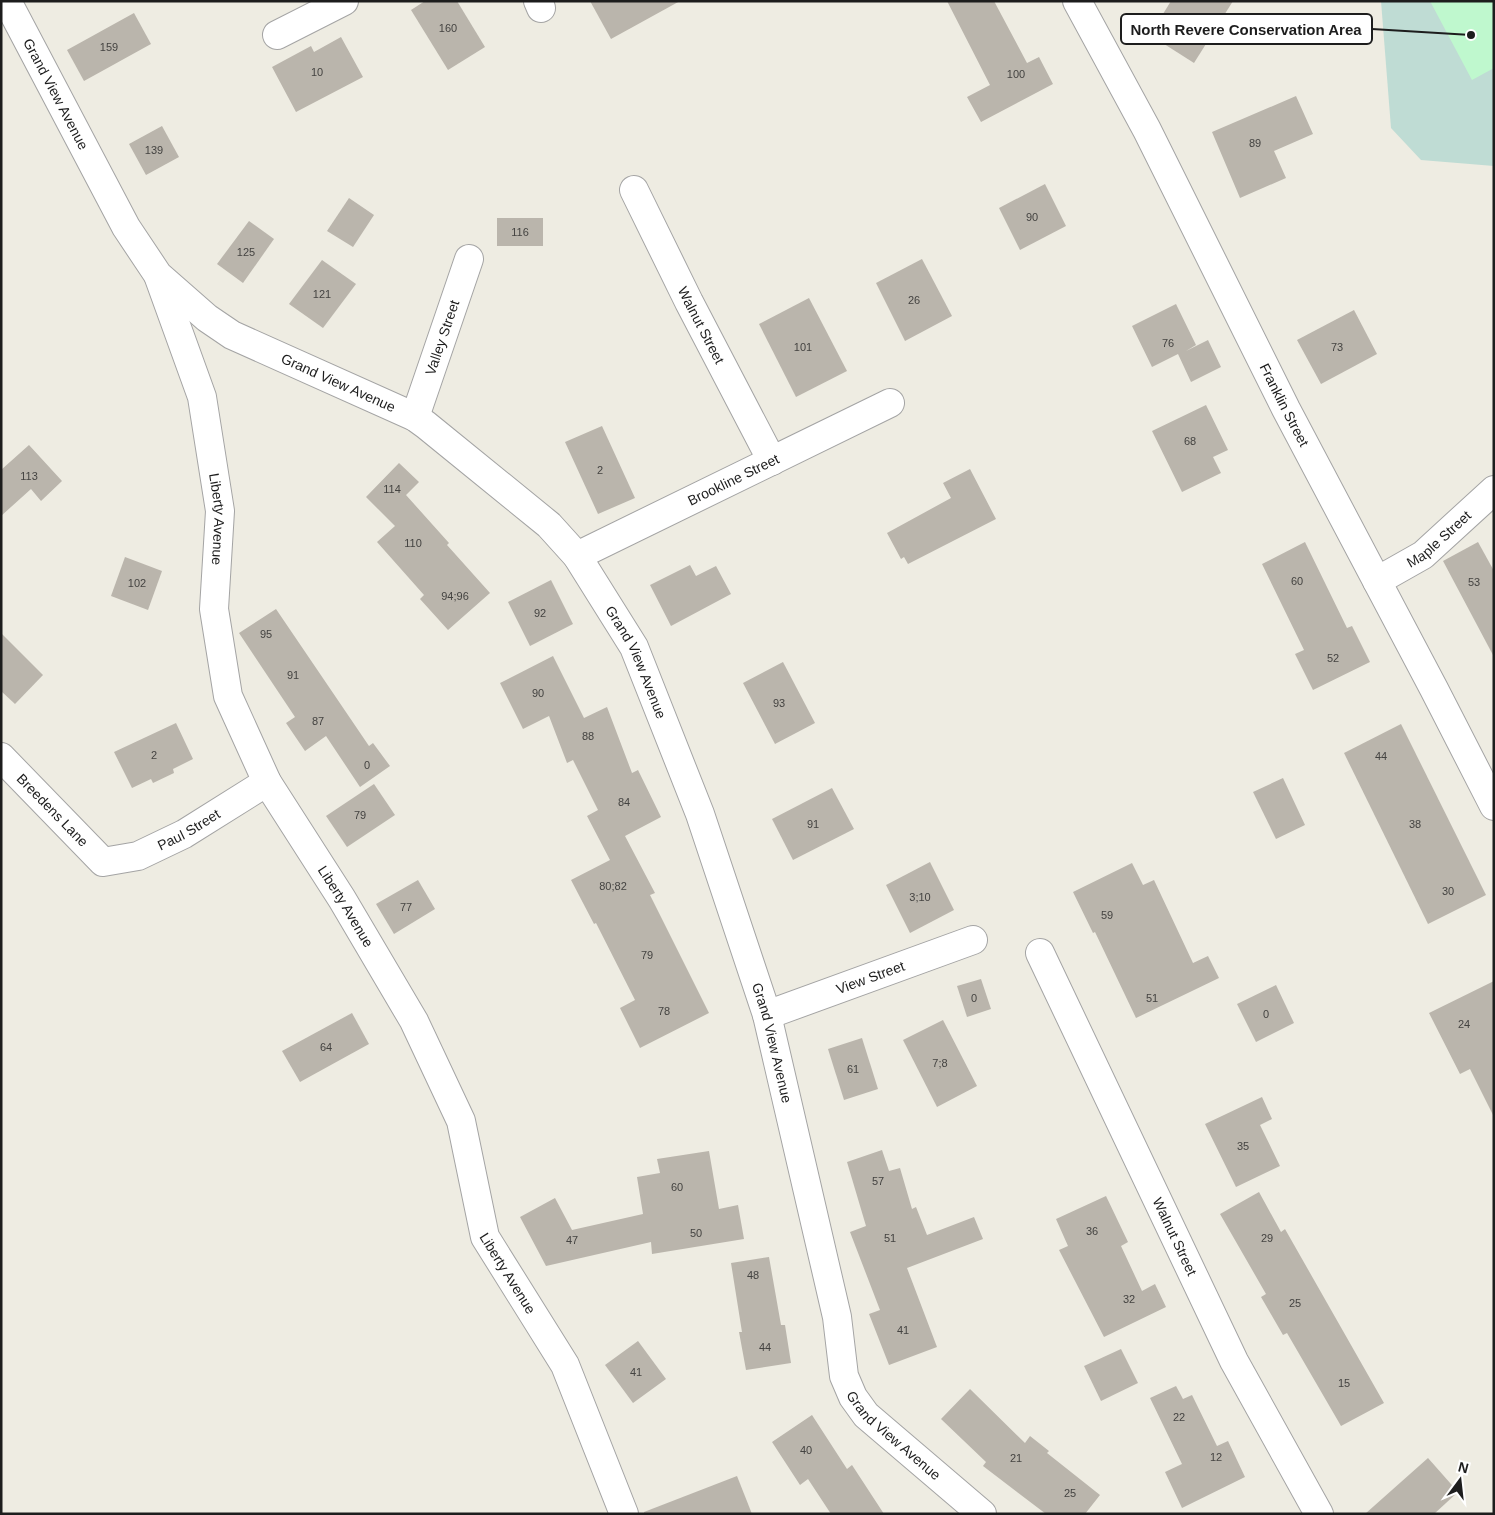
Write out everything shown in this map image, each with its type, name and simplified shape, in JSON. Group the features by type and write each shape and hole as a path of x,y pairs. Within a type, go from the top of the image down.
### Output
{"street":[{"name":"Grand View Avenue","path":"7,1 126,227 158,275 207,318 232,335 415,417 548,524 578,556 634,647 700,814 767,1015 837,1317 844,1376 853,1398 866,1415 982,1514"},
{"path":"277,35 344,1"},
{"name":"Franklin Street","path":"1077,1 1147,130 1286,409 1494,806"},
{"name":"Walnut Street","path":"634,190 689,302 772,461"},
{"name":"Valley Street","path":"415,417 469,259"},
{"name":"Liberty Avenue","path":"158,275 202,397 220,511 214,609 228,696 267,782 342,899 414,1021 461,1121 485,1237 565,1365 624,1514"},
{"name":"Brookline Street","path":"578,556 890,403"},
{"name":"Maple Street","path":"1377,581 1423,555 1494,490"},
{"name":"Breedens Lane","path":"1,757 103,862"},
{"name":"Paul Street","path":"103,862 138,856 184,834 267,782"},
{"name":"View Street","path":"767,1015 973,940"},
{"name":"Walnut Street","path":"1040,953 1234,1361 1319,1514"}],"shaded area":[{"path":"1381,1 1494,1 1494,166 1421,160 1391,128"}],"green space":[{"path":"1430,1 1494,1 1494,68 1472,80"}],"building":[{"path":"425,1 457,1 485,47 448,70 411,10"},
{"path":"590,1 680,1 611,39"},
{"path":"947,1 994,1 1027,63 1039,57 1053,84 981,122 967,97 990,85"},
{"path":"1171,1 1233,1 1194,63 1150,35"},
{"path":"134,13 151,44 84,81 67,50"},
{"path":"341,37 363,77 296,112 272,67 311,46 314,52"},
{"path":"1296,96 1313,134 1274,151 1286,178 1240,198 1212,132"},
{"path":"162,126 179,157 146,175 129,144"},
{"path":"1045,184 1066,226 1020,250 999,208"},
{"path":"349,198 374,215 353,247 327,231"},
{"path":"497,218 543,218 543,246 497,246"},
{"path":"249,221 274,239 243,283 217,264"},
{"path":"922,259 952,316 905,341 876,283"},
{"path":"322,260 356,284 323,328 289,304"},
{"path":"809,298 847,371 796,397 759,324"},
{"path":"1176,304 1196,345 1186,351 1208,340 1221,367 1191,382 1178,354 1152,367 1132,326"},
{"path":"1354,310 1377,354 1321,384 1297,340"},
{"path":"1206,405 1228,450 1213,457 1221,473 1182,492 1152,431"},
{"path":"602,426 635,498 598,514 565,442"},
{"path":"29,445 62,481 41,501 31,489 1,516 1,470"},
{"path":"399,463 419,482 406,495 490,593 448,630 420,599 424,595 377,542 395,526 366,497"},
{"path":"970,469 996,519 908,564 904,557 901,559 887,533 951,498 943,483"},
{"path":"1305,542 1347,628 1352,626 1370,662 1313,690 1295,654 1304,650 1262,564"},
{"path":"1478,542 1494,571 1494,657 1443,561"},
{"path":"125,557 162,571 148,610 111,596"},
{"path":"690,565 696,576 716,566 731,594 671,626 650,585"},
{"path":"551,580 573,624 530,646 508,602"},
{"path":"276,609 369,746 373,743 390,766 360,787 326,736 305,751 286,723 295,717 239,633"},
{"path":"1,633 43,675 15,704 1,691"},
{"path":"553,656 584,718 607,707 632,773 638,770 661,817 625,836 655,893 650,895 709,1013 640,1048 620,1008 635,1000 596,923 594,924 571,880 610,860 587,816 598,810 573,760 567,763 549,716 523,729 500,683"},
{"path":"783,662 815,723 775,744 743,683"},
{"path":"176,723 193,759 173,769 174,773 153,783 151,779 132,788 114,752"},
{"path":"1401,724 1486,895 1428,924 1344,753"},
{"path":"1283,778 1305,825 1276,839 1253,792"},
{"path":"374,784 395,815 347,847 326,816"},
{"path":"832,788 854,829 793,860 772,819"},
{"path":"930,862 954,910 910,933 886,885"},
{"path":"1132,863 1143,885 1154,880 1193,963 1208,956 1219,978 1136,1018 1095,932 1093,933 1073,892"},
{"path":"418,880 435,909 394,934 376,904"},
{"path":"981,979 991,1009 967,1017 957,986"},
{"path":"1494,981 1494,1117 1470,1069 1460,1074 1429,1013"},
{"path":"1276,985 1294,1023 1256,1042 1237,1004"},
{"path":"352,1013 369,1044 300,1082 282,1051"},
{"path":"943,1020 977,1086 937,1107 903,1040"},
{"path":"862,1038 878,1089 844,1100 828,1049"},
{"path":"1262,1097 1272,1119 1260,1125 1280,1166 1236,1187 1205,1124"},
{"path":"882,1150 889,1171 900,1168 912,1209 916,1207 927,1235 974,1217 983,1239 907,1268 937,1347 889,1365 869,1314 880,1310 850,1232 866,1226 847,1162"},
{"path":"709,1151 719,1209 738,1205 744,1239 652,1254 651,1242 546,1266 520,1217 555,1198 572,1230 643,1214 637,1177 660,1173 657,1159"},
{"path":"1259,1192 1281,1232 1285,1229 1384,1403 1341,1426 1287,1333 1283,1335 1261,1297 1266,1294 1220,1214"},
{"path":"1106,1196 1128,1242 1121,1246 1142,1291 1155,1284 1166,1307 1104,1337 1059,1250 1068,1246 1056,1219"},
{"path":"769,1257 781,1325 785,1325 791,1363 746,1370 739,1332 742,1332 731,1263"},
{"path":"638,1341 666,1379 633,1403 605,1365"},
{"path":"1121,1349 1138,1383 1101,1401 1084,1366"},
{"path":"1176,1386 1183,1399 1192,1395 1217,1446 1228,1441 1245,1477 1182,1508 1165,1472 1182,1464 1150,1398"},
{"path":"970,1389 1025,1443 1030,1436 1049,1451 1047,1453 1100,1495 1085,1514 1046,1514 983,1466 986,1462 941,1419"},
{"path":"812,1415 847,1469 852,1465 884,1514 831,1514 808,1479 800,1485 772,1442"},
{"path":"1428,1458 1458,1492 1434,1514 1365,1514"},
{"path":"737,1476 752,1514 644,1514 644,1512"}],"place":[{"name":"North Revere Conservation Area","path":"1471,35"}]}
